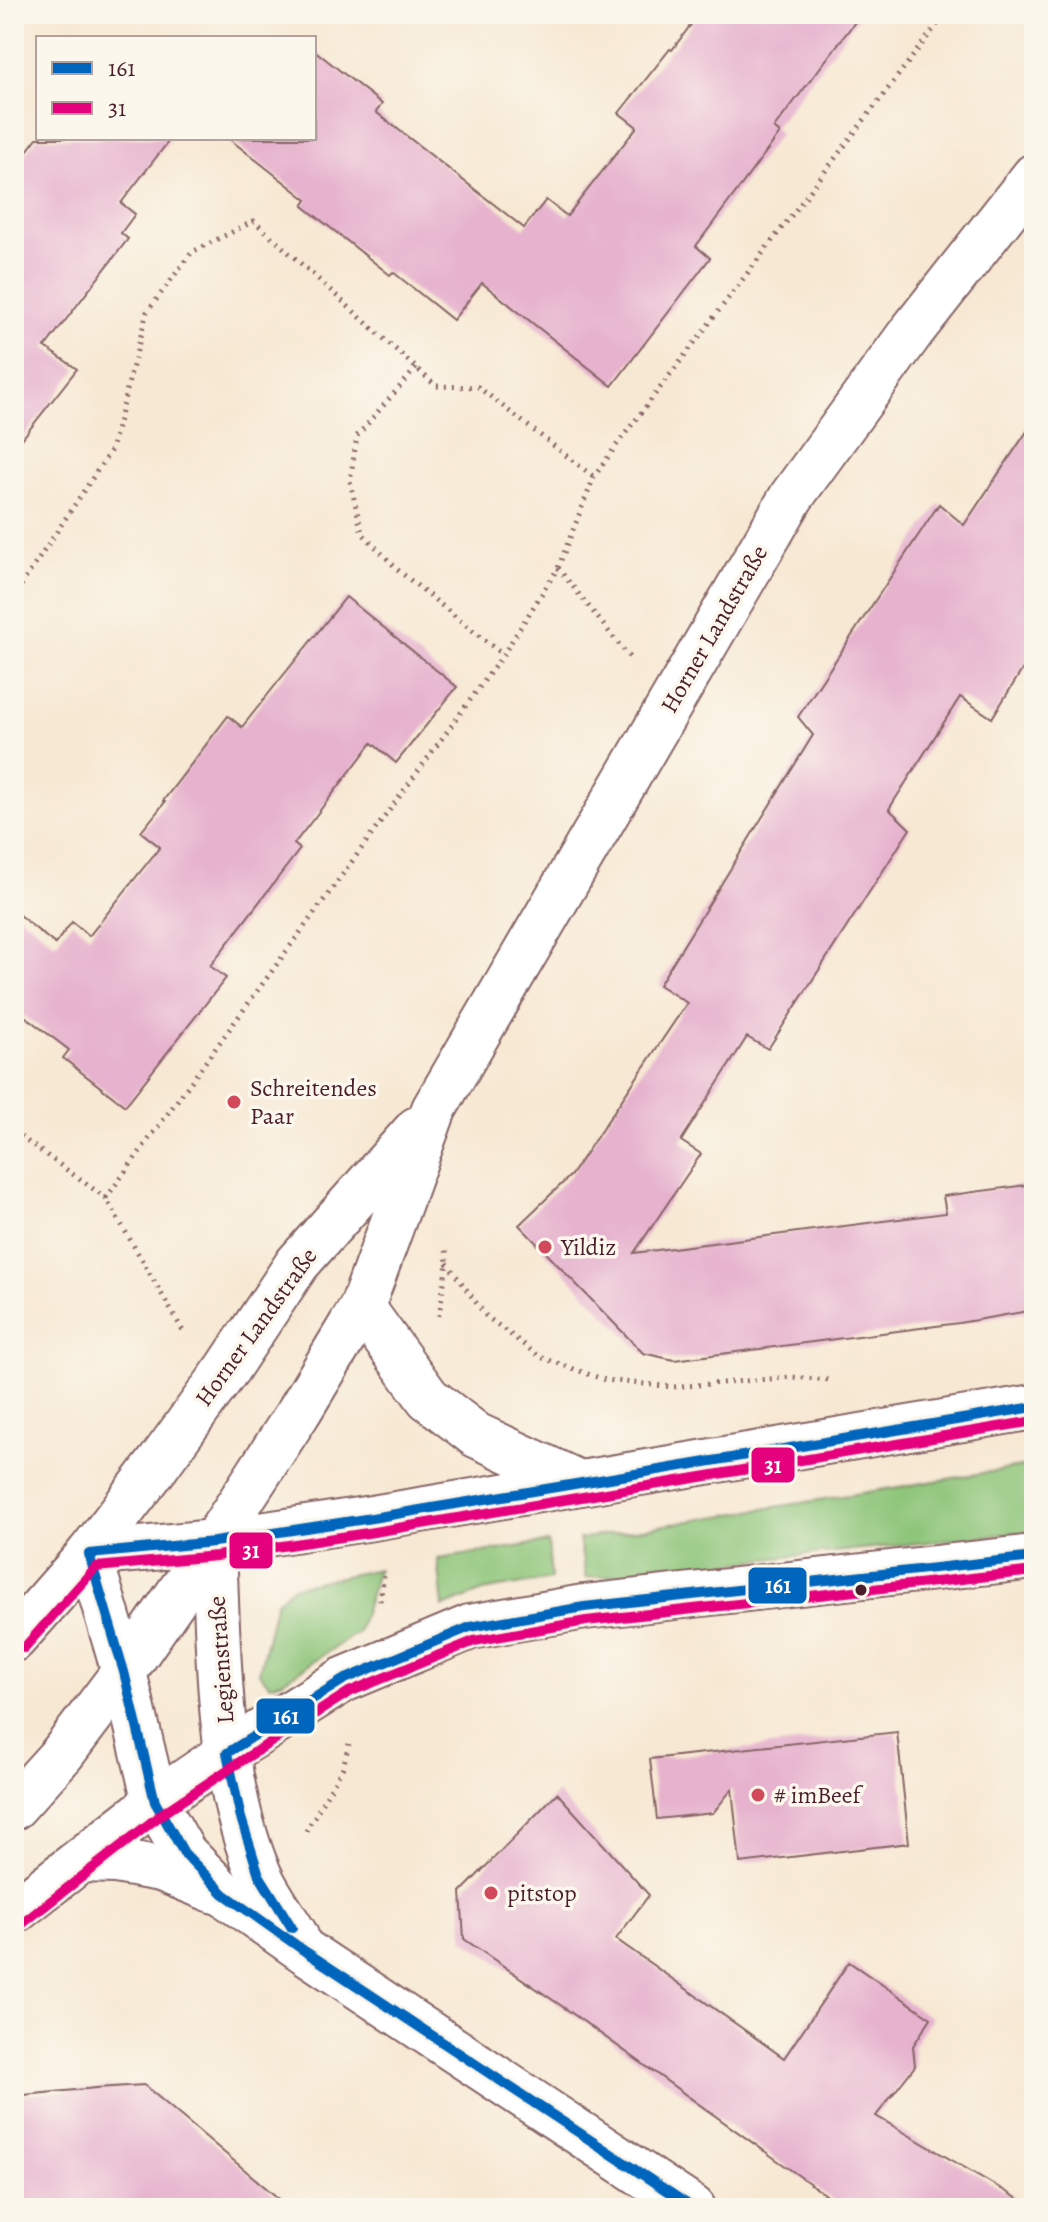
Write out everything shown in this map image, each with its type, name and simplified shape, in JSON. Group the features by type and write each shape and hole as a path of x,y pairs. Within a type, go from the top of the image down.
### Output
{"street":[{"name":"Horner Landstraße","path":"14,1807 62,1754 124,1672 214,1542 362,1307 434,1109 792,496 912,331 1034,176"},
{"name":"Horner Landstraße","path":"14,1639 89,1554 159,1463 297,1264 434,1109"},
{"path":"362,1307 428,1398 476,1435 579,1483"},
{"path":"693,2208 306,1952 242,1885 184,1853 155,1802 124,1672 89,1554 214,1542 372,1518 1034,1407"},
{"name":"Legienstraße","path":"214,1542 218,1654 227,1753 241,1818 242,1885"},
{"path":"14,1912 155,1802 343,1680 470,1627 584,1607 1034,1557"},
{"path":"82,1860 116,1861 242,1885"}],"path":[{"path":"106,1198 503,655 558,568 594,477 618,443 945,14"},
{"path":"14,586 20,587 111,450 147,312 192,252 254,221 436,386 478,387 594,477"},
{"path":"416,368 357,436 350,481 362,533 399,571 503,655"},
{"path":"558,568 669,707"},
{"path":"14,1132 106,1198 215,1385"},
{"path":"447,1263 486,1316 540,1357 605,1380 674,1387 792,1377 835,1381"},
{"path":"242,1885 298,1845 343,1767 367,1669"}],"green space":[{"path":"1034,1465 1034,1531 586,1578 579,1539"},
{"path":"548,1542 551,1579 483,1591 443,1607 438,1559"},
{"path":"378,1569 358,1632 283,1681 270,1685 259,1673 276,1602 292,1587"}],"building":[{"path":"699,14 861,14 774,128 780,133 696,246 710,258 612,386 482,283 453,320 303,206 307,200 231,140 316,140 316,52 382,104 376,112 524,228 546,200 567,216 637,127 619,113"},
{"path":"36,139 169,140 121,203 135,214 121,233 128,239 45,347 77,369 14,449 14,168"},
{"path":"1034,421 1034,651 992,718 960,697 889,809 910,829 768,1049 747,1037 681,1141 701,1154 634,1253 946,1213 943,1196 1034,1184 1034,1310 959,1323 674,1360 643,1353 519,1225 571,1175 687,1003 659,985 813,735 798,717 939,504 964,525"},
{"path":"346,597 457,687 396,763 372,743 294,844 300,849 210,966 226,978 125,1106 63,1058 69,1050 14,1008 14,911 55,944 72,922 89,936 160,847 141,832 163,801 228,716 242,727"},
{"path":"897,1732 909,1843 740,1863 732,1789 713,1813 657,1819 650,1759"},
{"path":"557,1793 649,1895 616,1939 784,2058 849,1962 931,2018 913,2046 915,2066 876,2116 1034,2208 844,2208 464,1939 461,1892"},
{"path":"144,2085 290,2208 14,2208 14,2096"}],"transit line":[{"name":"161","path":"693,2208 306,1952 224,1894 184,1853 155,1802 124,1672 89,1554 214,1542 372,1518 1034,1407"},
{"name":"31","path":"24,1648 96,1567 216,1556 374,1532 1034,1421"},
{"name":"161","path":"292,1928 259,1875 241,1818 227,1753 343,1680 470,1627 584,1607 1034,1557"},
{"name":"31","path":"23,1923 163,1813 349,1692 474,1641 586,1621 1034,1571"}],"place":[{"name":"Schreitendes Paar","path":"234,1102"},
{"name":"Yildiz","path":"545,1247"},
{"name":"# imBeef","path":"758,1795"},
{"name":"pitstop","path":"491,1893"}]}
